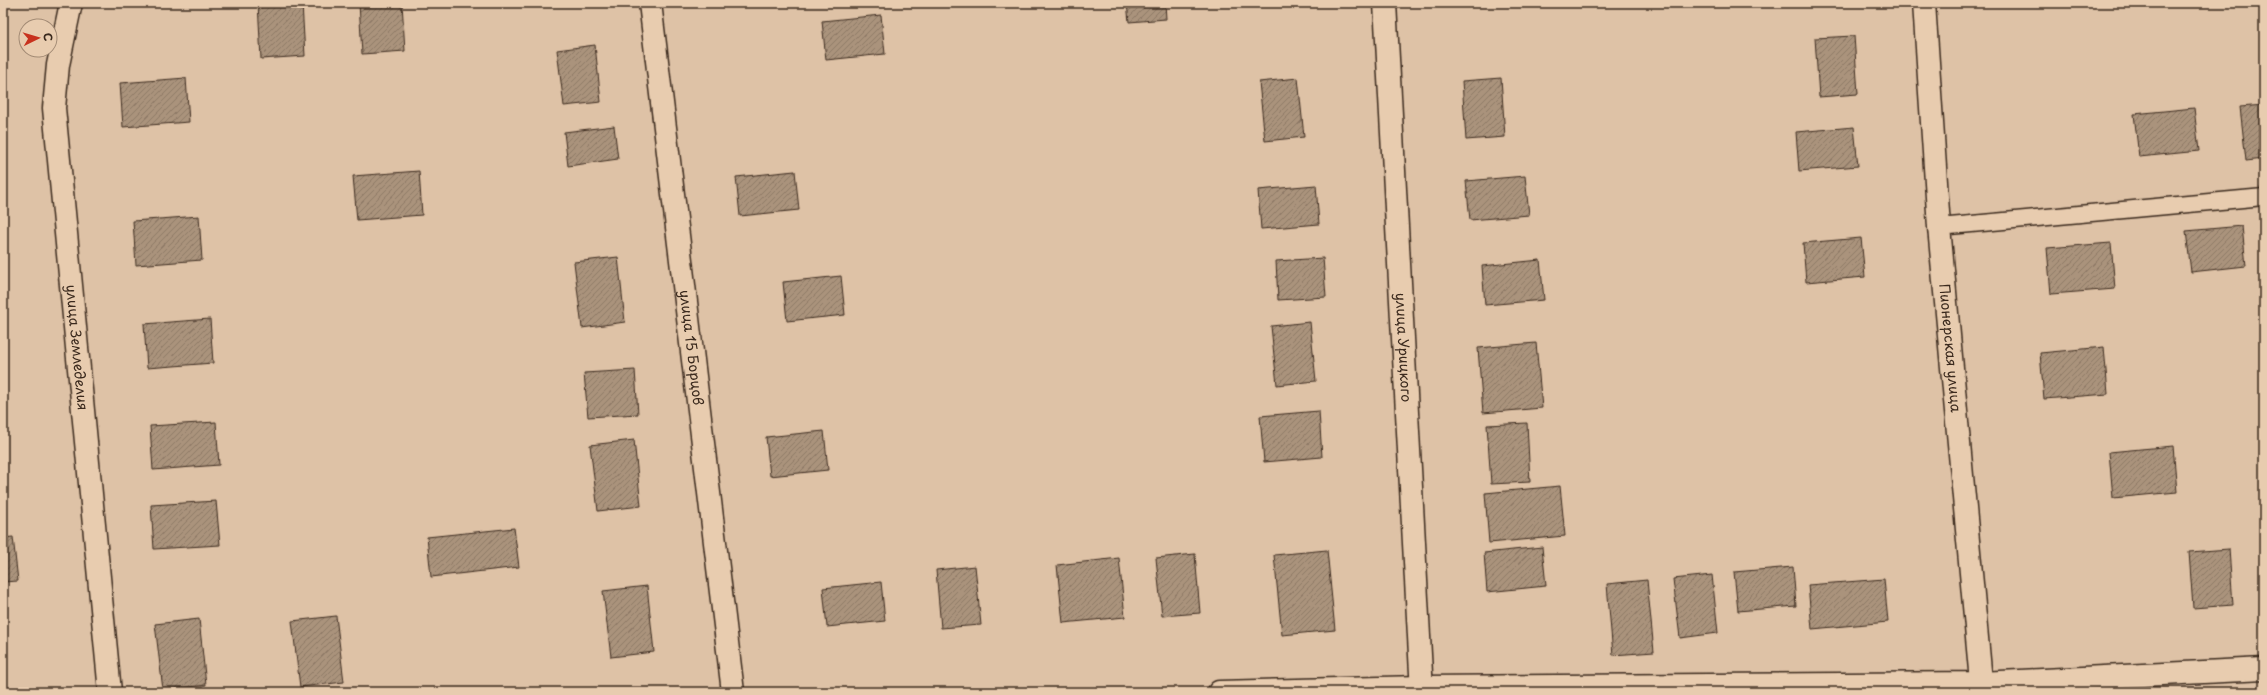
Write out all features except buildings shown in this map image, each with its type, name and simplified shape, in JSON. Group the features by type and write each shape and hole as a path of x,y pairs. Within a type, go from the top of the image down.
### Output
{"street":[{"name":"улица Земледелия","path":"71,3 58,66 54,108 110,692"},
{"name":"улица 15 Борцов","path":"650,3 733,692"},
{"name":"улица Урицкого","path":"1385,3 1422,690"},
{"name":"Пионерская улица","path":"1924,3 1939,227 1982,687"},
{"path":"1219,692 1982,687 2264,668"}],"lane":[{"path":"1939,227 2264,196"}]}
